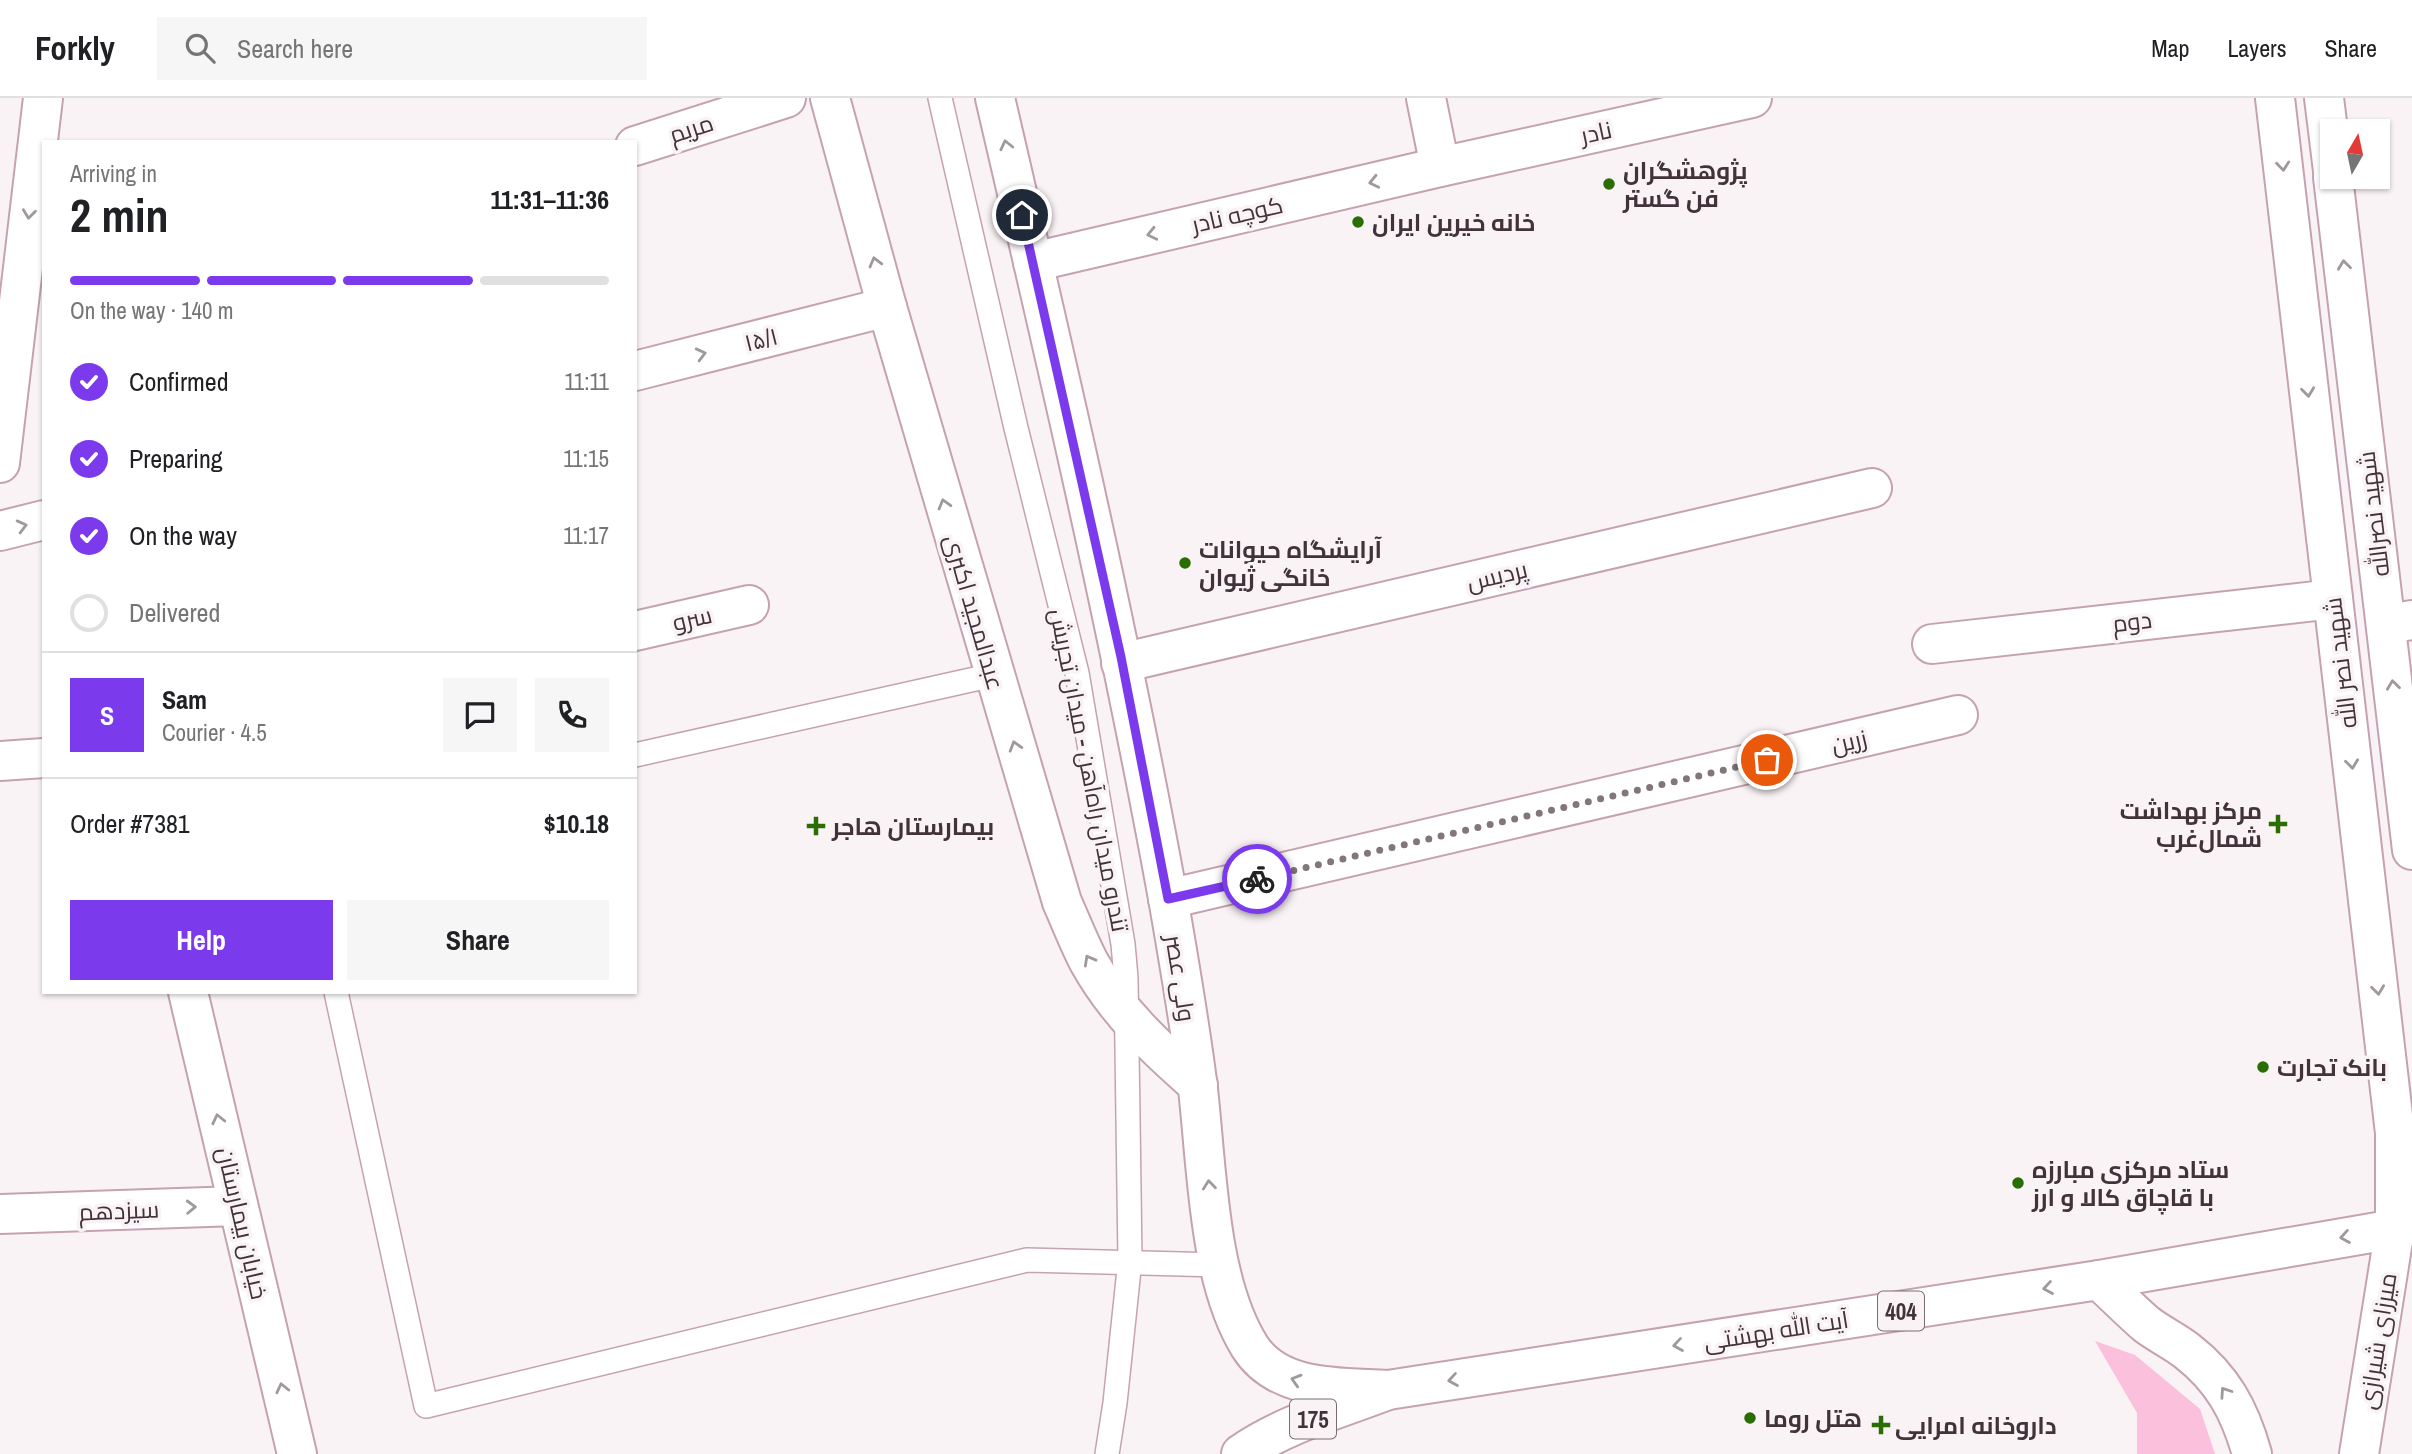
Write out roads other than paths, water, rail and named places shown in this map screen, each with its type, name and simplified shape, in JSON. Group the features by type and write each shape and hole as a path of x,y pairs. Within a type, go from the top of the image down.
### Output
{"street":[{"path":"1,443 43,98"},
{"name":"مریم","path":"637,145 786,98"},
{"name":"عبدالمجید اکبری","path":"830,98 993,675 1062,902 1090,963 1126,1016 1155,1048 1198,1084"},
{"name":"ولی عصر","path":"995,98 1121,663 1168,899 1198,1084 1220,1265 1228,1301 1251,1348 1272,1371 1291,1380 1312,1384 1388,1390"},
{"path":"1426,98 1440,167"},
{"name":"نادر","path":"1440,167 1752,98"},
{"name":"شهید نصر الله","path":"2275,98 2404,1227"},
{"path":"2324,98 2327,119"},
{"name":"کوچه نادر","path":"1033,262 1440,167"},
{"name":"شهید نصرالله","path":"2334,189 2350,323 2399,622 2412,850"},
{"name":"۱۵/۱","path":"637,370 887,307"},
{"path":"2301,331 2350,323"},
{"name":"پردیس","path":"1121,663 1872,488"},
{"path":"0,531 42,520"},
{"name":"دوم","path":"1932,644 2333,598"},
{"name":"سرو","path":"637,631 749,605"},
{"name":"زرین","path":"1168,899 1958,715"},
{"path":"0,761 42,758"},
{"name":"خیابان بیمارستان","path":"188,994 297,1454"},
{"name":"سیزدهم","path":"0,1214 238,1206"},
{"name":"آیت الله بهشتی","path":"1388,1390 2099,1280 2404,1227"},
{"name":"میرزای شیرازی","path":"2359,1454 2404,1227"},
{"path":"2099,1280 2147,1325 2186,1350 2206,1367 2243,1420 2252,1454"},
{"name":"175","path":"1241,1454 1252,1446 1304,1422 1388,1390"}],"lane":[{"name":"تندرو میدان راه‌آهن - میدان تجریش","path":"940,98 1016,428 1077,673 1123,944 1130,1260 1107,1454"},
{"path":"637,755 993,675"},
{"path":"336,994 426,1406 1027,1260 1220,1265"}],"place":[{"name":"پژوهشگران فن گستر","path":"1609,184"},
{"name":"خانه خیرین ایران","path":"1358,222"},
{"name":"آرایشگاه حیوانات خانگی ژیوان","path":"1185,563"},
{"name":"مرکز بهداشت شمال‌غرب","path":"2278,824"},
{"name":"بیمارستان هاجر","path":"816,826"},
{"name":"بانک تجارت","path":"2263,1067"},
{"name":"ستاد مرکزی مبارزه با قاچاق کالا و ارز","path":"2018,1183"},
{"name":"هتل روما","path":"1750,1418"},
{"name":"داروخانه امرایی","path":"1881,1425"}]}
